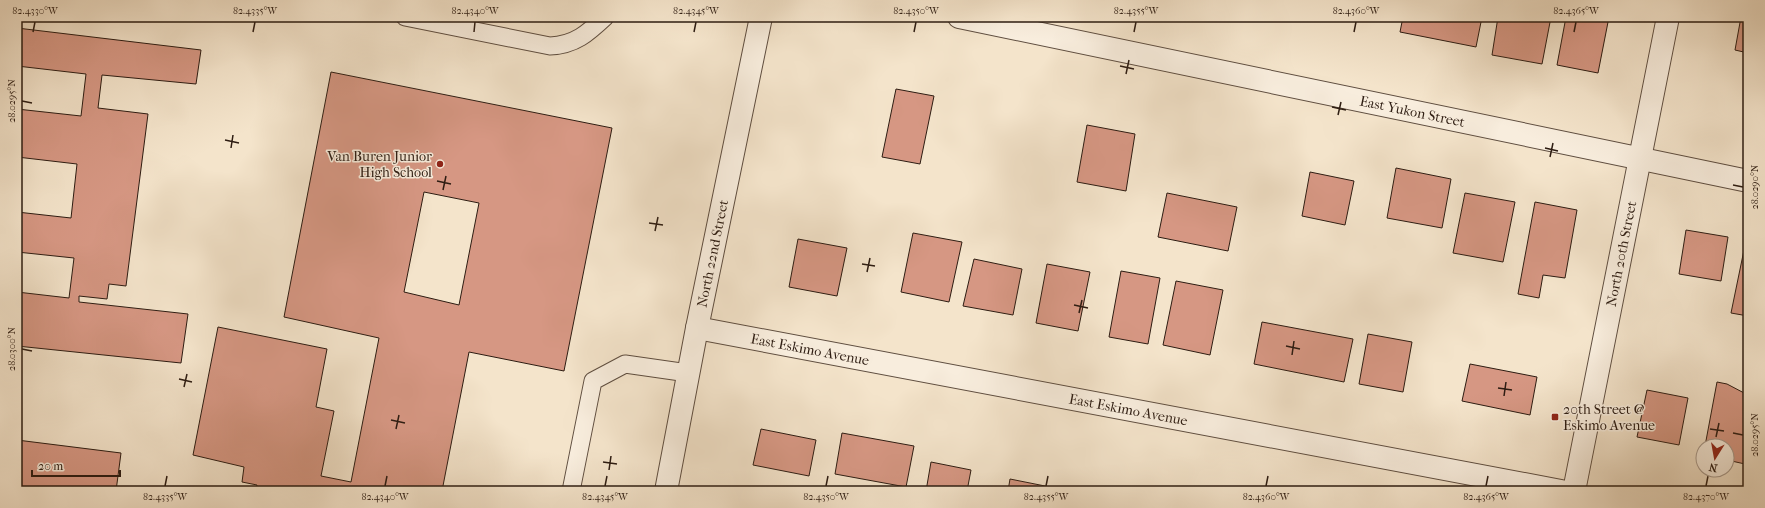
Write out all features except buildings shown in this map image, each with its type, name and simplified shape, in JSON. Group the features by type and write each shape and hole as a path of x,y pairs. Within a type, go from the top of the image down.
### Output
{"street":[{"name":"North 22nd Street","path":"666,491 697,328 761,17"},
{"name":"East Yukon Street","path":"959,17 1748,181"},
{"name":"North 20th Street","path":"1574,491 1668,17"},
{"name":"East Eskimo Avenue","path":"697,328 1561,491"}],"lane":[{"path":"405,17 550,46 563,46 575,41 587,33 605,17"},
{"path":"571,491 593,381 625,364 688,374"}],"place":[{"name":"Van Buren Junior High School","path":"440,164"},
{"name":"20th Street @ Eskimo Avenue","path":"1555,417"}]}
